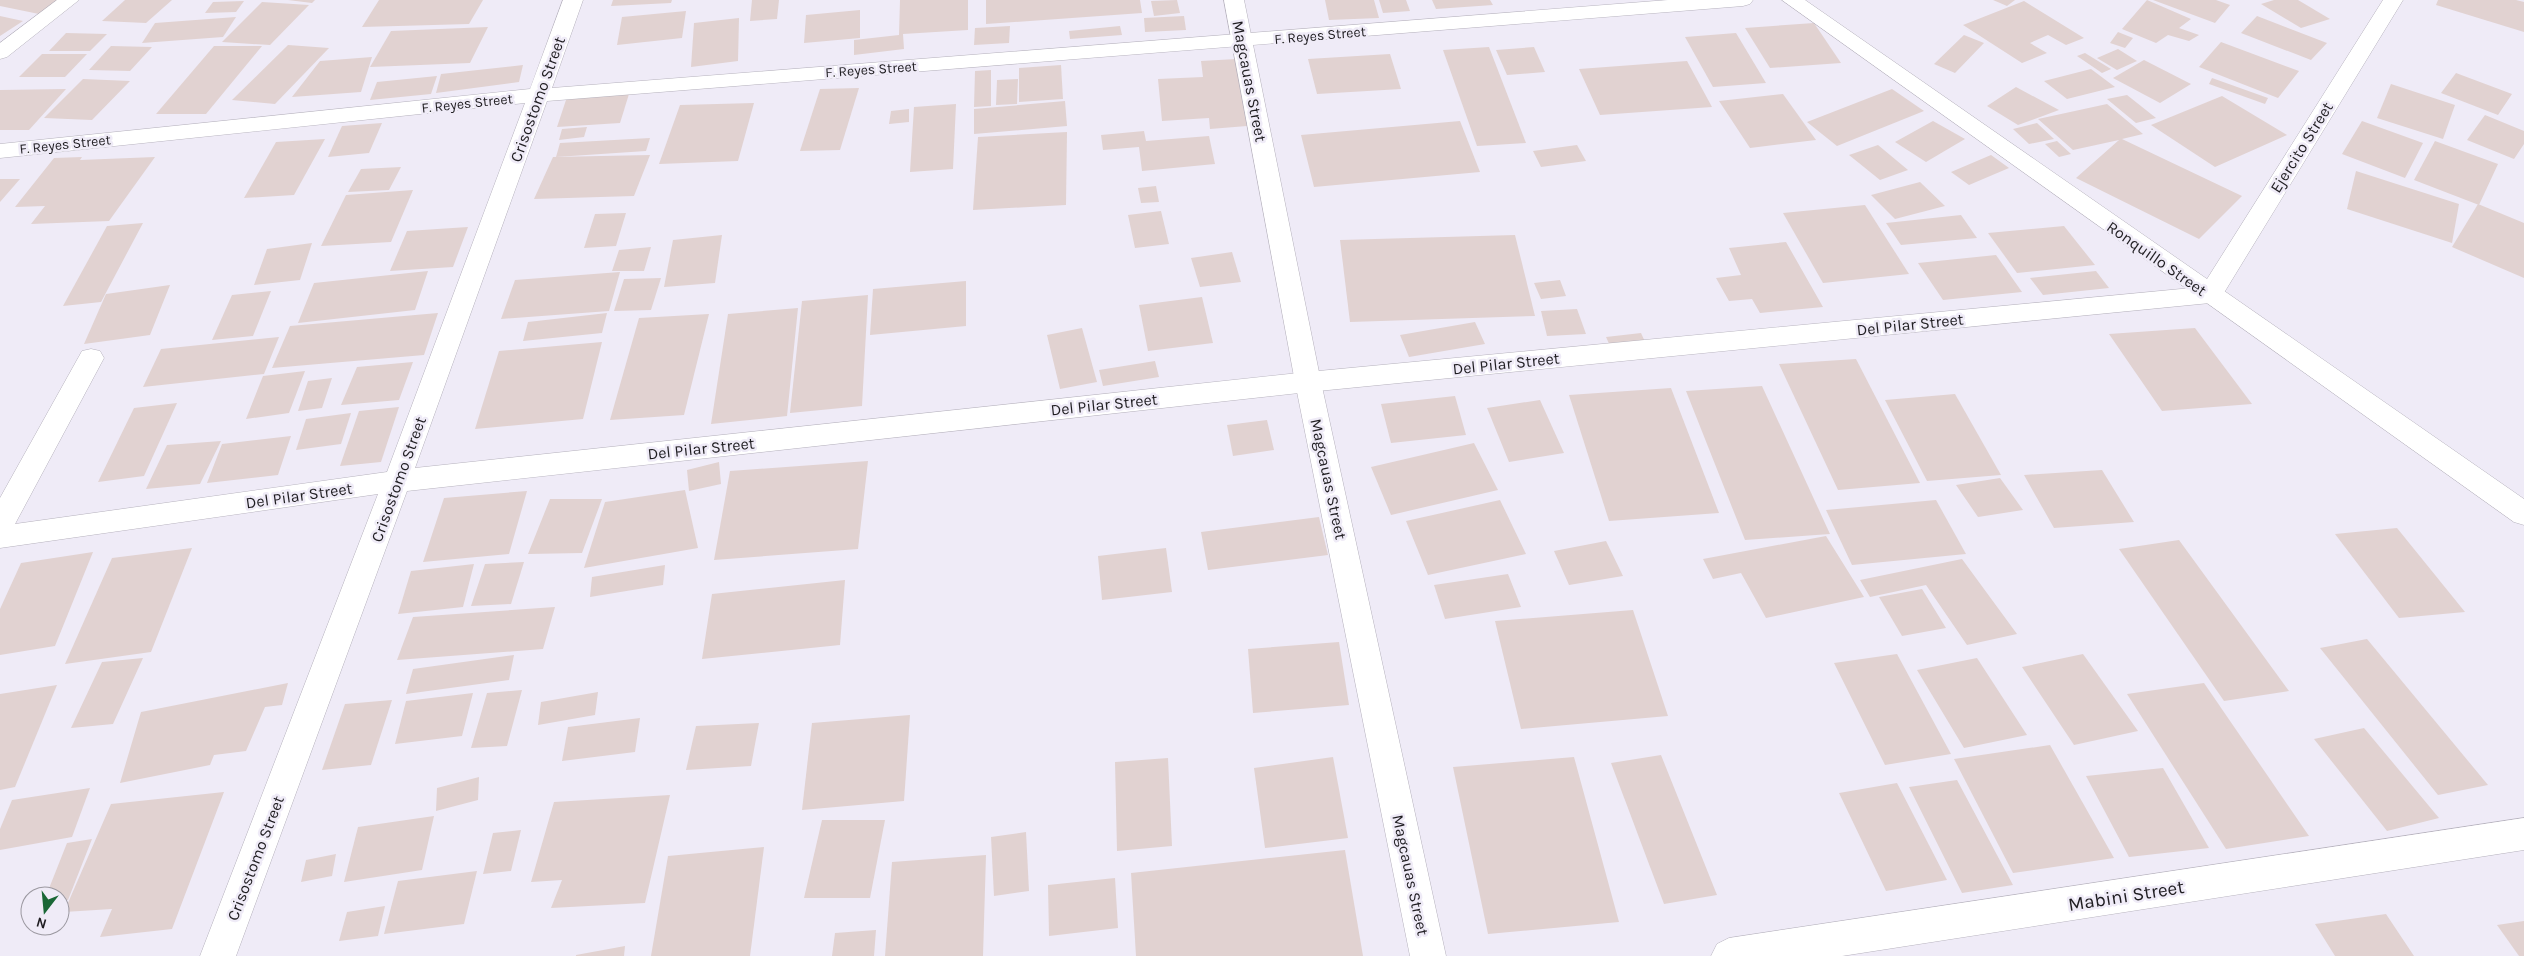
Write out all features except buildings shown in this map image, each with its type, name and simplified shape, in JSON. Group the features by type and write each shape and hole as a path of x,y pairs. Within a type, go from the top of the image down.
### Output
{"street":[{"path":"0,53 69,0"},
{"name":"Crisostomo Street","path":"218,956 397,481 573,0"},
{"name":"Magcauas Street","path":"1234,0 1308,382 1428,956"},
{"name":"F. Reyes Street","path":"0,151 538,95 1743,0"},
{"name":"Ronquillo Street","path":"1792,0 2524,514"},
{"name":"Ejercito Street","path":"2210,294 2393,0"},
{"name":"Del Pilar Street","path":"0,537 397,481 1308,382 2210,294"},
{"path":"0,524 91,358"},
{"name":"Mabini Street","path":"1729,956 2524,834"}]}
